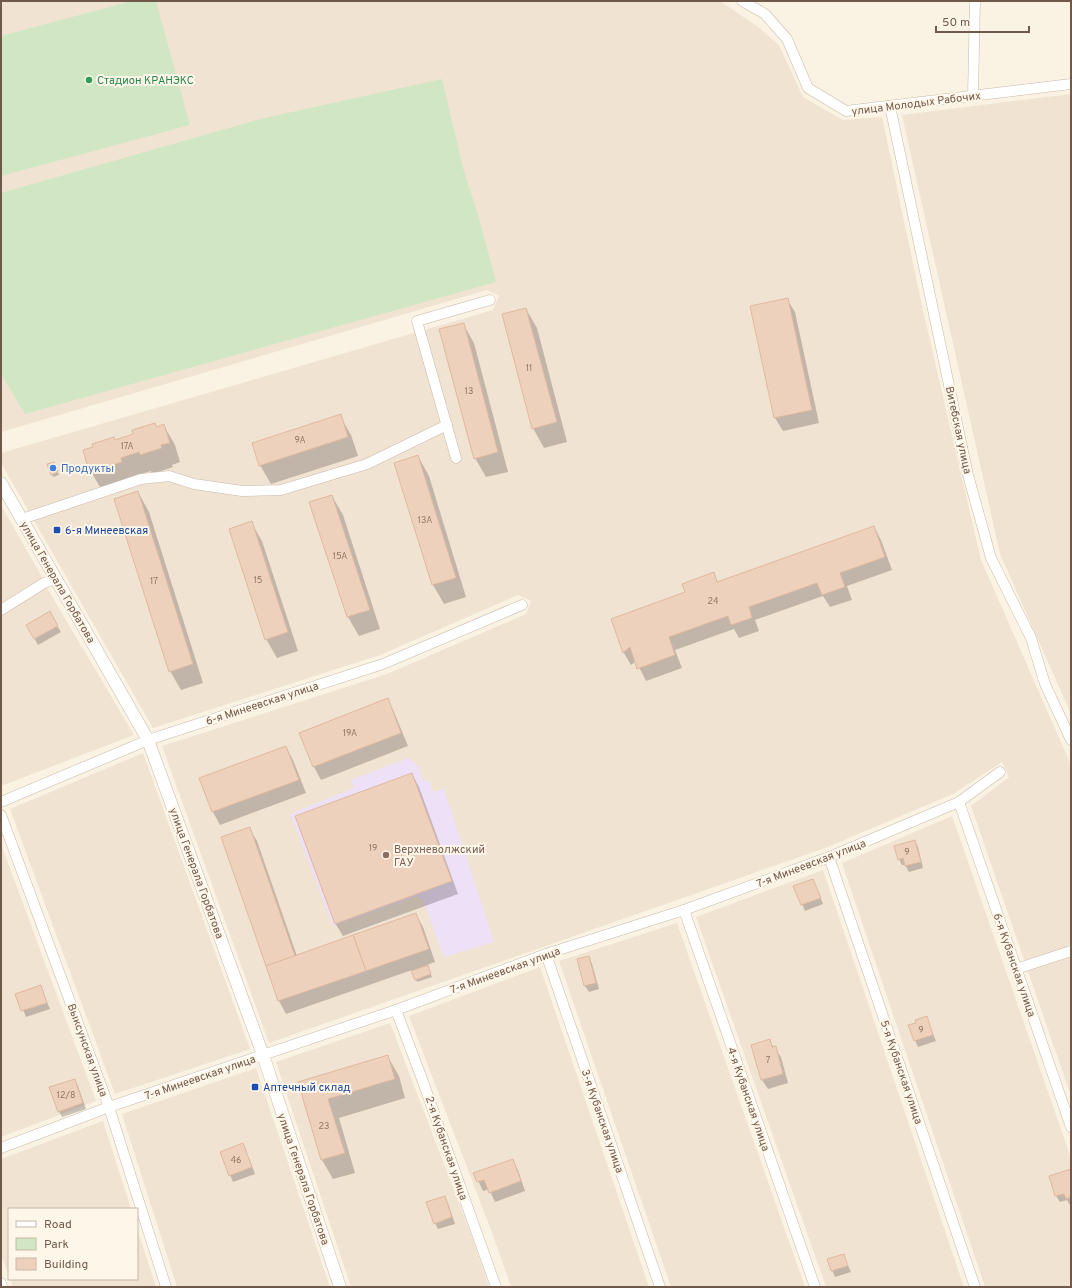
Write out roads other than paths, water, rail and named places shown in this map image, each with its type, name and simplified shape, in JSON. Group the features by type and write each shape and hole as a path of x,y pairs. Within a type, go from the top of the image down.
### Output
{"street":[{"name":"улица Молодых Рабочих","path":"742,1 766,14 787,39 808,88 846,111 1071,84"},
{"path":"973,96 974,1"},
{"name":"Витебская улица","path":"890,106 968,475 991,558 1031,638 1045,684 1071,740"},
{"path":"456,458 417,321 490,300"},
{"path":"22,520 141,479 169,476 194,484 242,491 281,490 367,464 447,425"},
{"name":"улица Генерала Горбатова","path":"1,483 148,740 263,1055 340,1287"},
{"path":"1,610 44,583 56,579"},
{"name":"6-я Минеевская улица","path":"1,802 148,740 383,664 522,605"},
{"name":"7-я Минеевская улица","path":"1,1148 109,1107 396,1010 546,954 684,910 829,857 959,802 1000,772"},
{"name":"6-я Кубанская улица","path":"959,802 1071,1127"},
{"name":"Выксунская улица","path":"1,815 109,1107 166,1287"},
{"name":"5-я Кубанская улица","path":"829,857 974,1287"},
{"name":"4-я Кубанская улица","path":"684,910 816,1287"},
{"path":"1016,969 1071,951"},
{"name":"3-я Кубанская улица","path":"546,954 660,1287"},
{"name":"2-я Кубанская улица","path":"396,1010 422,1078 496,1287"},
{"path":"1,1283 2,1287"}],"place":[{"name":"Стадион КРАНЭКС","path":"89,80"},
{"name":"Продукты","path":"53,468"},
{"name":"6-я Минеевская","path":"57,530"},
{"name":"Верхневолжский ГАУ","path":"386,855"},
{"name":"Аптечный склад","path":"255,1087"}]}
